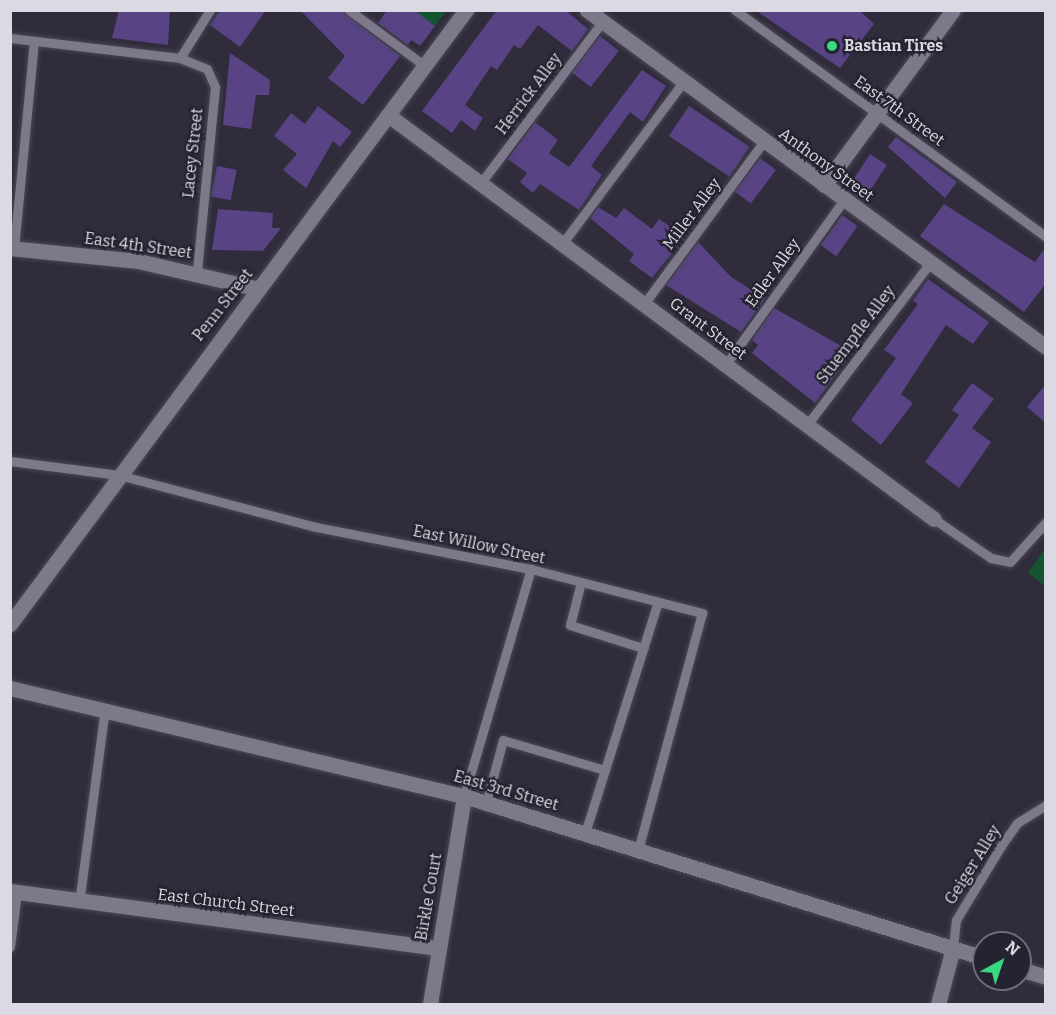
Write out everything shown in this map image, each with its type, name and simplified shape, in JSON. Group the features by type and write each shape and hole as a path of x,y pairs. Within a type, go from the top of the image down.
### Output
{"street":[{"name":"Penn Street","path":"10,624 466,10"},
{"name":"Anthony Street","path":"587,10 1046,347"},
{"path":"824,185 953,10"},
{"name":"Grant Street","path":"388,115 934,519"},
{"name":"East 4th Street","path":"12,248 197,272 259,289"},
{"name":"East 3rd Street","path":"10,688 105,708 464,796 972,954"},
{"name":"Birkle Court","path":"430,1005 464,796"},
{"name":"East Church Street","path":"14,892 80,903 438,948"},
{"path":"938,1005 953,948"}],"lane":[{"path":"180,58 210,10"},
{"path":"349,10 425,66"},
{"name":"East 7th Street","path":"735,10 1046,237"},
{"name":"Herrick Alley","path":"480,184 602,22"},
{"name":"Lacey Street","path":"10,38 180,58 207,69 215,87 197,272"},
{"path":"12,248 34,41"},
{"path":"562,244 683,82"},
{"name":"Miller Alley","path":"644,304 764,141"},
{"name":"Edler Alley","path":"726,364 844,200"},
{"name":"Stuempfle Alley","path":"807,425 930,263"},
{"name":"East Willow Street","path":"10,461 119,475 316,527 531,569 702,614 638,850"},
{"name":"Grant Street","path":"934,519 991,558 1010,562 1046,522"},
{"path":"464,796 531,569"},
{"path":"581,582 570,625 643,648"},
{"path":"585,833 658,602"},
{"path":"80,903 105,708"},
{"path":"486,803 503,740 605,770"},
{"name":"Geiger Alley","path":"953,948 956,920 966,903 1017,823 1041,806"},
{"path":"10,947 14,892"}],"green space":[{"path":"414,11 446,11 435,26"},
{"path":"1045,548 1045,586 1028,573"}],"building":[{"path":"119,10 170,10 168,45 112,38"},
{"path":"220,10 266,10 240,47 210,25"},
{"path":"300,10 341,10 400,56 363,105 328,78 345,56"},
{"path":"387,10 414,10 435,26 420,46 411,40 408,45 378,23"},
{"path":"497,10 565,10 588,29 572,51 538,25 520,49 514,45 497,70 491,66 465,105 483,118 475,131 461,120 452,133 422,111"},
{"name":"Bastian Tires","path":"755,10 859,10 874,24 840,68"},
{"path":"600,36 619,51 591,87 572,72"},
{"path":"230,53 270,80 269,95 256,95 251,129 223,125"},
{"path":"642,70 666,86 643,122 630,112 591,166 602,175 579,210 540,184 533,193 520,182 527,173 508,159 535,122 558,140 549,153 569,167"},
{"path":"318,106 352,132 340,147 333,141 306,188 283,170 297,154 274,136 291,113 305,124"},
{"path":"689,106 750,147 729,177 669,136"},
{"path":"896,137 957,182 945,198 888,147"},
{"path":"870,154 887,165 868,193 851,183"},
{"path":"760,158 776,170 751,204 735,192"},
{"path":"217,166 237,170 231,200 211,196"},
{"path":"944,204 1035,262 1046,247 1046,283 1024,312 920,236"},
{"path":"598,207 616,218 624,208 652,229 659,219 685,237 652,278 629,261 634,254 590,218"},
{"path":"218,209 273,213 272,228 281,228 263,251 212,250"},
{"path":"842,215 858,226 836,256 821,245"},
{"path":"698,242 731,277 765,298 741,332 666,285"},
{"path":"928,279 989,322 973,344 946,325 901,394 913,403 881,445 851,420 896,358 884,350 918,304 913,301"},
{"path":"774,308 852,352 815,403 752,353 758,345 752,340"},
{"path":"972,383 994,399 972,428 991,442 959,488 925,462 959,415 952,410"},
{"path":"1046,384 1046,423 1027,407"}],"place":[{"name":"Bastian Tires","path":"832,46"}]}
